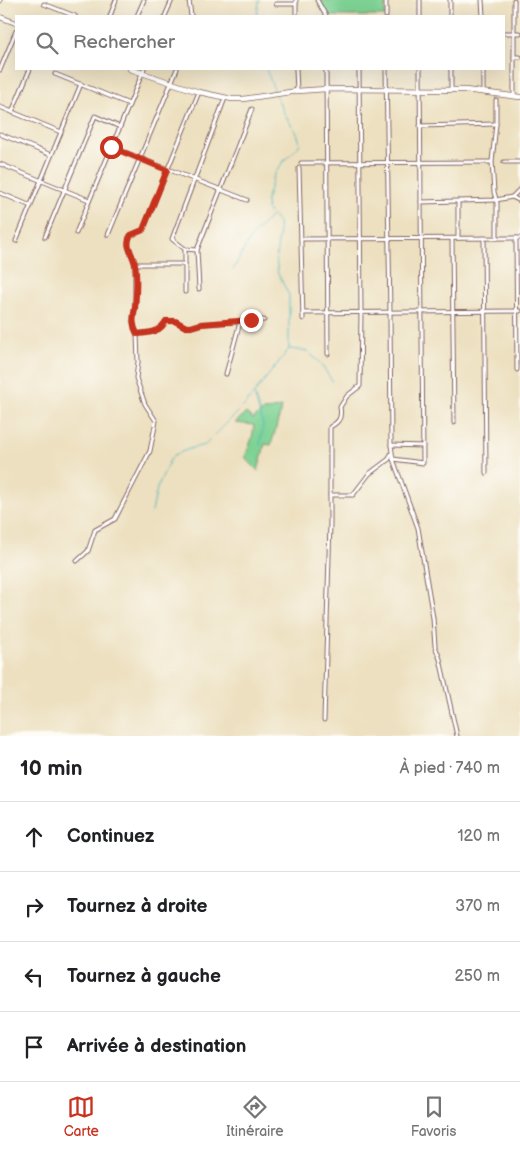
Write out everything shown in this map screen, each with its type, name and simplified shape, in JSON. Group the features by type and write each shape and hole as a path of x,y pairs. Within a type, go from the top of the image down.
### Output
{"main road":[{"path":"0,16 15,23"},
{"path":"143,71 199,92 243,100 281,93 326,89 483,91 517,96"}],"street":[{"path":"110,15 116,0"},
{"path":"138,15 144,0"},
{"path":"165,15 172,0"},
{"path":"188,0 191,15"},
{"path":"317,0 325,15"},
{"path":"386,0 386,15"},
{"path":"420,0 420,15"},
{"path":"450,0 450,15"},
{"path":"482,0 483,15"},
{"path":"514,0 514,81 517,96"},
{"path":"276,4 296,2 296,15"},
{"path":"44,4 72,15"},
{"path":"514,5 520,5"},
{"path":"0,70 15,33"},
{"path":"505,33 520,33"},
{"path":"514,58 520,57"},
{"path":"12,112 30,70"},
{"path":"108,235 177,70"},
{"path":"296,70 297,91"},
{"path":"326,70 328,354"},
{"path":"324,720 330,427 338,422 341,415 340,407 347,396 360,386 359,70"},
{"path":"386,70 390,445 393,459 418,528 433,618 435,646 440,660 457,736"},
{"path":"393,459 423,463 420,70"},
{"path":"451,70 451,90"},
{"path":"483,70 483,91"},
{"path":"76,233 143,71"},
{"path":"55,74 129,104"},
{"path":"514,81 520,81"},
{"path":"16,240 81,84"},
{"path":"77,561 88,551 95,530 115,520 144,466 152,445 156,422 145,404 136,378 138,362 137,334 133,322 135,264 128,245 129,237 143,230 199,92"},
{"path":"197,250 185,249 172,239 225,98"},
{"path":"496,100 496,124 492,162 497,238"},
{"path":"0,107 61,132"},
{"path":"199,289 197,250 252,109"},
{"path":"45,237 95,116 120,126"},
{"path":"420,126 496,124"},
{"path":"0,134 51,155"},
{"path":"111,147 247,200"},
{"path":"301,163 492,162"},
{"path":"504,162 520,162"},
{"path":"0,164 89,200"},
{"path":"298,168 303,319"},
{"path":"421,202 496,200 512,197 520,189"},
{"path":"0,193 30,206"},
{"path":"512,197 520,201"},
{"path":"458,201 458,238"},
{"path":"452,238 454,423"},
{"path":"484,238 486,473"},
{"path":"301,239 518,238 517,370"},
{"path":"185,249 185,292"},
{"path":"135,264 185,264"},
{"path":"303,313 518,311"},
{"path":"137,334 157,331 166,321 175,321 186,327 191,327 201,324 264,320"},
{"path":"226,374 240,322"},
{"path":"390,445 423,446"},
{"path":"330,494 353,495 369,474 389,459 392,453"}],"green space":[{"path":"318,0 385,0 385,15 327,15"},
{"path":"282,407 271,445 265,444 258,471 245,457 252,438 254,425 235,423 246,413 253,419 263,411"}],"waterway":[{"path":"257,15 259,0"},
{"path":"266,70 275,92"},
{"path":"152,512 157,488 174,455 205,445 244,406 289,349 289,295 278,274 276,258 279,235 278,223 267,209 266,201 274,175 300,143 297,133 286,117 276,95"},
{"path":"233,270 251,237 271,216"},
{"path":"289,349 307,351 320,363 332,381"},
{"path":"254,394 263,425 260,445"}],"route":[{"path":"111,147 167,170 143,230 131,235 128,240 135,264 133,322 137,334 157,331 166,321 175,321 186,327 191,327 201,324 251,320"}]}
